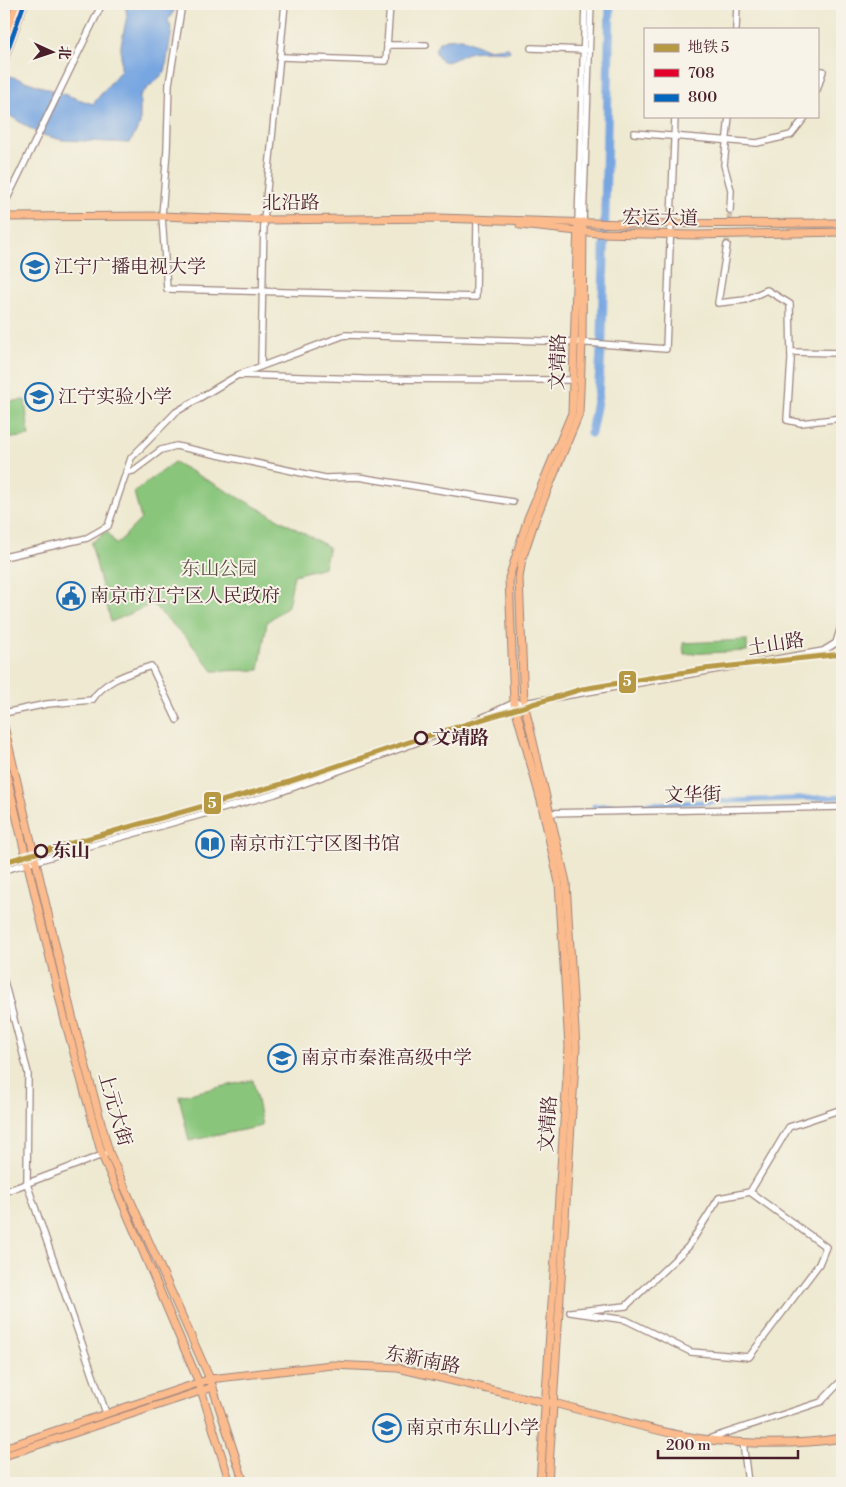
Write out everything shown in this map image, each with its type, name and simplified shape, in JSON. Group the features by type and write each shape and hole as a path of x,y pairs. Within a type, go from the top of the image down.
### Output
{"main road":[{"path":"4,39 16,4"},
{"path":"4,60 24,4"},
{"name":"北沿路","path":"4,217 162,216 264,220 423,218 581,222"},
{"name":"宏运大道","path":"477,220 597,233 842,232"},
{"name":"宏运大道","path":"581,222 842,223"},
{"name":"文靖路","path":"548,1483 550,1403 569,1047 559,883 547,813 524,703 519,578 522,558 535,520 579,414 581,222"},
{"name":"文靖路","path":"547,813 514,703 509,578 528,518 572,412 574,380 581,342"},
{"name":"上元大街","path":"4,726 106,1154 210,1379 244,1483"},
{"name":"上元大街","path":"4,764 64,1017 106,1154 199,1383 230,1483"},
{"name":"东新南路","path":"4,1448 210,1379 332,1365 398,1368 681,1435 743,1442 816,1442 842,1438"},
{"path":"4,1456 213,1387"},
{"name":"文靖路","path":"540,1483 550,1403"}],"street":[{"path":"4,205 58,90 102,4"},
{"path":"182,4 169,84 162,216 166,289 476,297 477,220"},
{"path":"261,364 264,220 285,4"},
{"path":"281,57 386,61 390,4"},
{"name":"文靖路","path":"581,222 585,4"},
{"name":"文靖路","path":"581,222 591,4"},
{"path":"736,28 737,4"},
{"path":"387,45 426,46"},
{"path":"531,48 584,50"},
{"path":"818,70 822,71 818,86"},
{"path":"4,557 87,538 108,526 131,458 176,412 238,375 261,364 345,335 581,342 666,349 675,118"},
{"path":"729,118 724,164 731,190 730,210"},
{"path":"634,133 757,142 791,135 804,118"},
{"path":"727,245 718,303 745,300 767,290 790,304 791,352 787,420 801,424 842,418"},
{"path":"791,352 842,353"},
{"path":"238,375 364,379 574,380"},
{"path":"126,472 133,472 160,450 176,446 325,478 358,477 513,502"},
{"name":"土山路","path":"4,870 275,794 473,722 514,703 524,703 823,651 836,642 842,623"},
{"path":"4,713 48,704 92,700 99,689 113,679 151,666 176,720"},
{"name":"文华街","path":"547,813 842,807"},
{"path":"4,982 28,1073 27,1184 106,1413"},
{"path":"750,1192 826,1247 819,1264 749,1357 691,1352 626,1320 570,1312 626,1306 688,1247 719,1198 750,1192 789,1128 842,1109"},
{"path":"4,1192 106,1154"},
{"path":"712,1438 821,1402 842,1380"},
{"path":"743,1442 748,1483"}],"green space":[{"path":"25,400 29,436 4,439 4,402"},
{"name":"东山公园","path":"174,462 329,547 324,567 294,575 288,606 267,622 259,670 213,671 189,641 152,604 111,622 91,543 107,531 116,545 141,519 134,492"},
{"path":"747,640 747,651 684,654 683,643"},
{"path":"253,1080 262,1126 189,1141 179,1096"}],"water":[{"path":"125,4 176,4 176,8 168,20 172,30 165,72 140,95 140,124 130,143 62,140 39,134 4,112 4,83 7,75 93,104 121,70 121,45 127,16"},
{"path":"462,38 487,49 508,47 510,50 509,52 471,52 445,62 438,57 435,50 439,42 447,39"}],"waterway":[{"path":"591,433 598,396 602,337 610,4"},
{"path":"594,806 842,797"}],"tunnel":[{"path":"727,245 730,210"}],"metro line":[{"name":"5","path":"4,862 289,782 421,738 582,689 704,669 842,654"}],"transit line":[{"name":"708","path":"4,60 24,4"},
{"name":"800","path":"4,60 24,4"}],"place":[{"name":"江宁广播电视大学","path":"35,267"},
{"name":"江宁实验小学","path":"39,397"},
{"name":"南京市江宁区人民政府","path":"71,596"},
{"name":"文靖路","path":"421,738"},
{"name":"南京市江宁区图书馆","path":"210,844"},
{"name":"东山","path":"41,851"},
{"name":"南京市秦淮高级中学","path":"282,1058"},
{"name":"南京市东山小学","path":"387,1428"}]}
